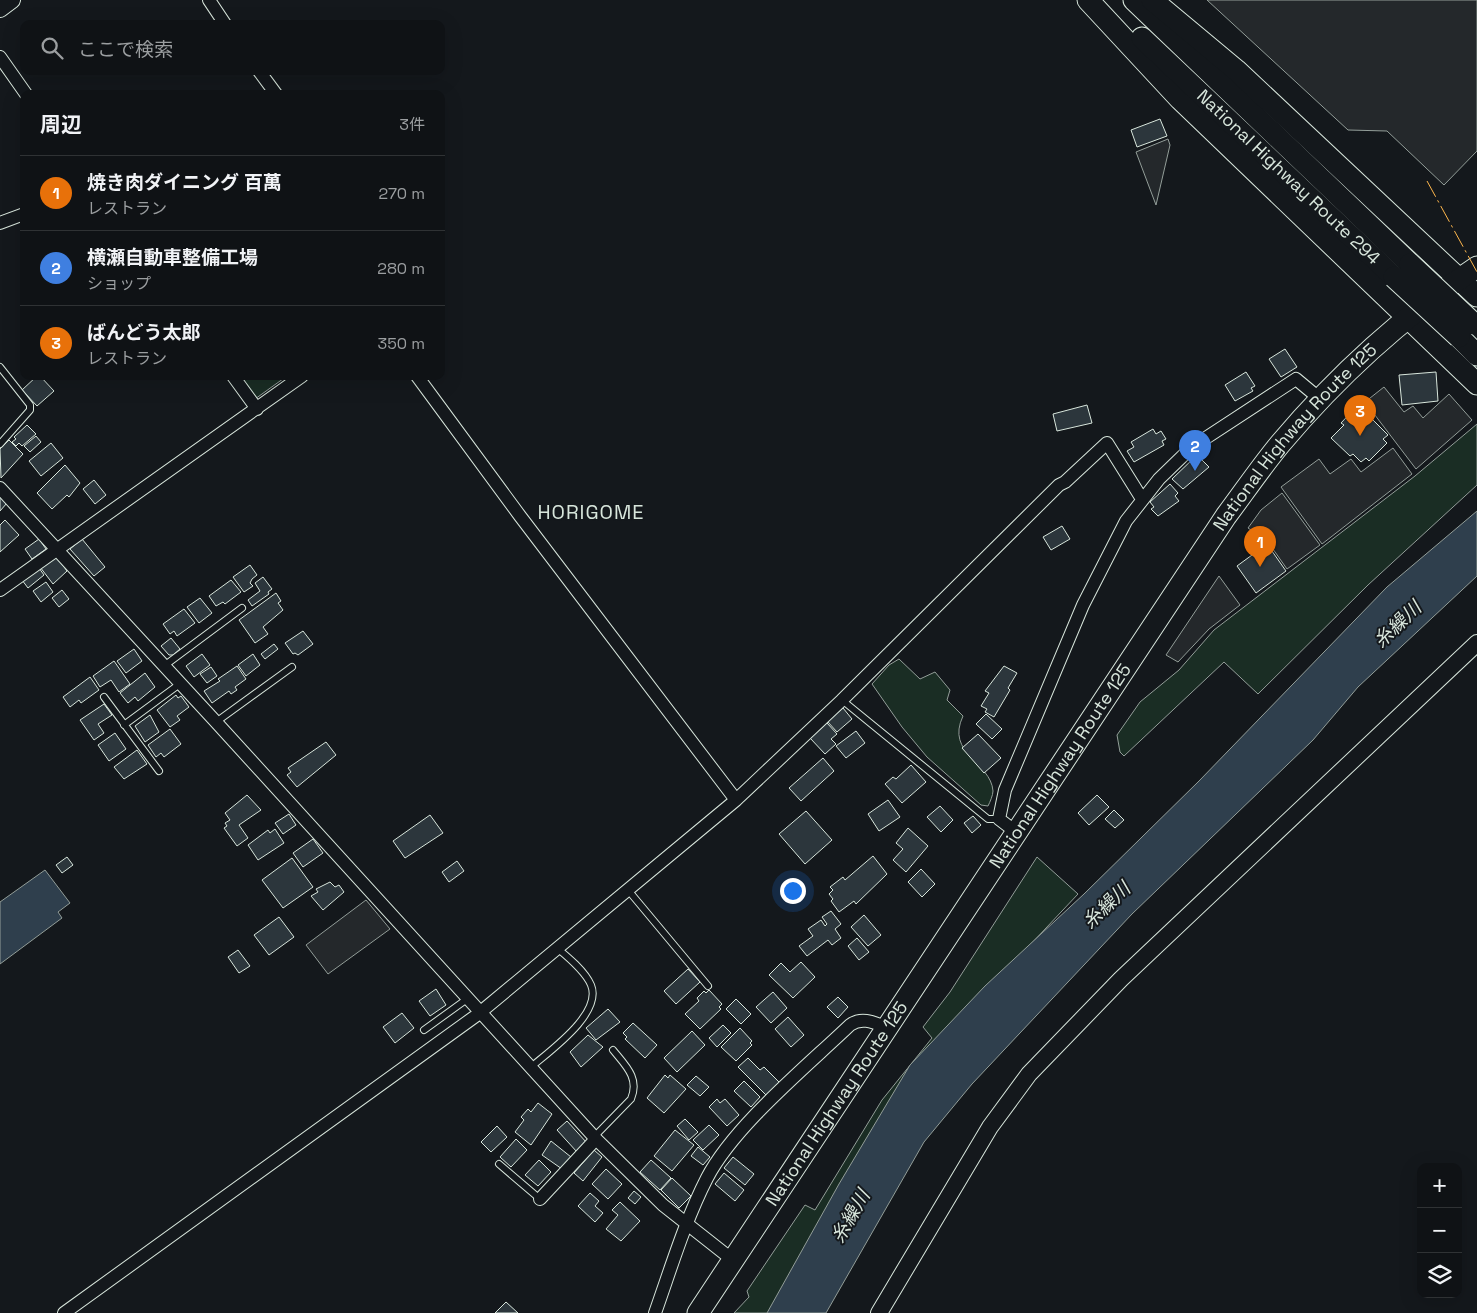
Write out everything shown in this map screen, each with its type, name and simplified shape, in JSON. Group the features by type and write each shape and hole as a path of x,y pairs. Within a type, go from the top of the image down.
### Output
{"highway":[{"path":"1088,0 1180,99 1477,384"},
{"name":"National Highway Route 294","path":"1102,0 1470,329 1477,355"},
{"name":"National Highway Route 294","path":"1134,0 1402,270"},
{"path":"1152,0 1236,70 1477,296"},
{"name":"National Highway Route 125","path":"698,1313 1226,516 1280,444 1320,399 1368,351 1408,317 1477,267"}],"street":[{"path":"0,9 12,0"},
{"path":"208,0 222,20"},
{"path":"0,57 23,90"},
{"path":"262,75 272,90"},
{"path":"0,223 20,216"},
{"path":"1016,832 999,819 1006,790 1084,606 1110,549 1126,520 1142,499 1192,447 1213,431 1296,378 1320,399"},
{"path":"236,380 257,408"},
{"path":"0,590 296,380"},
{"path":"421,380 520,516 736,800"},
{"path":"64,1313 479,1012 736,800 842,700 1059,485 1107,443 1142,499"},
{"path":"0,488 181,683 595,1138 686,1225 734,1261"},
{"path":"879,1313 990,1127 1029,1074 1121,979 1477,643"},
{"path":"655,1313 686,1225 708,1177 733,1141 771,1101 854,1022 871,1021 888,1028"},
{"path":"540,1199 595,1138"}],"lane":[{"path":"0,367 30,405 30,410 0,444"},
{"path":"164,666 242,608"},
{"path":"216,722 292,667"},
{"path":"124,725 181,683"},
{"path":"104,696 158,771"},
{"path":"842,700 988,819 999,819"},
{"path":"628,890 708,986"},
{"path":"530,1068 579,1025 591,999 590,984 568,957 557,948"},
{"path":"424,1030 467,999"},
{"path":"595,1138 631,1099 634,1093 633,1075 612,1050"},
{"path":"499,1164 540,1199"}],"green space":[{"path":"242,380 281,380 255,399"},
{"path":"1477,424 1477,485 1368,585 1258,694 1224,662 1124,756 1120,752 1117,735 1140,702 1179,670 1214,630 1415,476"},
{"path":"899,659 920,679 935,672 950,690 947,700 963,716 959,729 960,740 964,749 985,772 990,781 993,793 988,806 981,805 927,757 902,727 872,684 889,665"},
{"path":"1037,857 1078,894 998,979 773,1313 734,1313 749,1297 747,1291 805,1205 815,1210 882,1100 932,1038 923,1027 950,992"}],"shaded area":[{"path":"1207,0 1477,0 1477,151 1444,185 1387,131 1348,130"},
{"path":"1168,139 1170,145 1156,205 1136,152"},
{"path":"1384,387 1404,412 1413,406 1423,418 1449,394 1472,420 1416,469 1365,402"},
{"path":"1393,448 1412,474 1322,544 1281,487 1319,459 1330,474 1351,459 1361,472"},
{"path":"1282,493 1320,545 1287,569 1268,542 1248,528 1261,510"},
{"path":"1219,576 1240,605 1209,629 1178,662 1166,655"},
{"path":"366,900 390,929 328,974 306,945"}],"water":[{"name":"糸繰川","path":"1477,511 1477,576 1358,687 1313,740 1132,914 972,1084 924,1142 826,1313 767,1313 839,1184 910,1065 985,986 1084,894 1199,781 1387,587"},
{"path":"45,870 70,903 58,912 62,918 0,964 0,902"}],"building":[{"path":"1160,119 1167,136 1137,147 1131,130"},
{"path":"1285,349 1297,367 1281,377 1269,359"},
{"path":"1246,372 1255,386 1251,388 1253,391 1235,401 1225,385"},
{"path":"1436,372 1438,401 1402,405 1399,375"},
{"path":"33,380 44,380 54,391 37,406 22,390"},
{"path":"1087,405 1092,423 1057,431 1053,414"},
{"path":"1358,405 1388,435 1383,439 1387,443 1369,461 1366,458 1361,462 1353,454 1350,456 1331,438 1344,425 1341,423"},
{"path":"27,425 36,434 22,446 19,443 16,446 12,442 16,439 14,437"},
{"path":"1153,429 1156,434 1161,431 1166,439 1162,441 1164,445 1134,462 1127,451 1134,447 1131,442"},
{"path":"36,436 41,442 30,452 24,446"},
{"path":"9,440 23,454 1,478 0,449"},
{"path":"51,443 63,458 41,476 29,461"},
{"path":"1197,455 1209,467 1183,489 1172,479"},
{"path":"65,465 80,483 69,497 67,495 52,509 37,493"},
{"path":"94,480 106,495 95,504 83,489"},
{"path":"1170,484 1178,493 1175,496 1179,501 1158,516 1151,509 1154,507 1150,502"},
{"path":"0,497 7,503 0,511"},
{"path":"5,520 19,535 0,552 0,525"},
{"path":"1062,526 1070,539 1051,550 1043,537"},
{"path":"39,539 46,549 32,559 25,549"},
{"path":"82,539 105,567 94,576 70,549"},
{"path":"1267,544 1286,571 1256,593 1237,566"},
{"path":"56,556 67,571 53,584 40,567"},
{"path":"250,565 257,575 250,583 253,586 244,592 233,577"},
{"path":"39,568 44,575 28,588 22,580"},
{"path":"263,577 272,589 268,592 269,594 252,606 248,600 260,591 255,583"},
{"path":"231,580 241,592 225,604 223,602 216,606 209,596"},
{"path":"46,582 53,592 41,602 33,591"},
{"path":"62,590 69,599 59,607 52,598"},
{"path":"276,593 281,601 278,603 283,610 263,627 268,634 255,643 239,620"},
{"path":"200,598 212,613 199,623 187,607"},
{"path":"184,609 195,623 177,636 174,631 170,634 163,624"},
{"path":"303,631 313,644 298,655 293,654 285,643"},
{"path":"171,638 180,649 173,655 169,655 161,646"},
{"path":"274,644 278,649 265,659 261,654"},
{"path":"134,649 142,661 126,673 117,661"},
{"path":"202,654 210,665 194,677 186,666"},
{"path":"253,654 260,665 246,676 238,665"},
{"path":"114,661 130,684 119,692 111,680 100,687 93,676"},
{"path":"237,666 246,679 235,687 237,690 231,694 229,691 212,703 204,691 220,681 218,679"},
{"path":"1004,666 1017,673 1008,688 1010,690 994,717 985,712 987,709 981,706 989,693 985,691"},
{"path":"211,667 217,676 207,683 200,674"},
{"path":"145,673 155,687 138,701 135,697 128,703 120,693"},
{"path":"90,677 99,690 81,703 79,700 70,707 63,697"},
{"path":"176,695 178,698 181,696 189,707 177,716 180,720 170,727 157,710"},
{"path":"104,704 112,715 98,724 104,733 94,740 80,720"},
{"path":"843,708 852,719 837,732 827,721"},
{"path":"986,714 1002,729 992,739 976,724"},
{"path":"150,715 159,732 145,742 135,726"},
{"path":"827,723 837,734 831,739 836,744 825,754 810,738"},
{"path":"170,729 181,744 164,757 161,753 156,757 148,745"},
{"path":"856,731 865,743 846,758 836,746"},
{"path":"115,733 126,749 109,761 98,745"},
{"path":"978,734 1001,758 984,773 962,748"},
{"path":"326,742 336,755 297,787 287,775 291,772 288,768"},
{"path":"137,750 147,764 124,779 114,767"},
{"path":"823,758 834,771 801,801 789,788"},
{"path":"911,765 926,782 902,803 885,784 893,777 896,779"},
{"path":"247,795 261,810 239,825 248,838 237,846 224,828 227,826 225,823 230,820 225,813"},
{"path":"1097,795 1109,807 1089,825 1078,813"},
{"path":"888,800 900,817 879,831 868,814"},
{"path":"940,806 953,820 941,832 927,817"},
{"path":"1114,810 1124,820 1115,828 1105,819"},
{"path":"806,811 832,840 805,864 779,834"},
{"path":"289,814 296,825 283,834 275,823"},
{"path":"430,815 443,833 405,858 393,841"},
{"path":"973,816 981,825 972,833 964,823"},
{"path":"908,828 928,846 906,872 893,860 903,849 896,843"},
{"path":"275,829 284,843 258,860 248,845 268,830 270,833"},
{"path":"313,839 323,853 303,867 293,853"},
{"path":"873,856 887,874 856,904 854,901 839,912 831,901 833,899 829,894 833,890 830,887 843,877 845,880"},
{"path":"67,857 73,865 62,873 56,865"},
{"path":"292,858 313,887 283,908 262,880"},
{"path":"457,861 464,871 449,882 442,872"},
{"path":"921,869 935,884 922,897 908,882"},
{"path":"330,882 335,887 339,885 344,892 323,910 311,896 318,892 316,889"},
{"path":"831,911 841,924 835,929 841,938 832,945 828,940 807,956 799,946 813,936 808,929 821,920 825,926 827,924 822,917"},
{"path":"864,915 881,935 868,946 851,927"},
{"path":"279,917 294,937 269,955 254,935"},
{"path":"857,938 869,952 859,960 848,946"},
{"path":"238,950 250,966 239,973 228,957"},
{"path":"801,962 815,977 793,998 769,975 781,963 790,972"},
{"path":"688,969 700,982 676,1004 664,991"},
{"path":"436,989 446,1005 430,1016 419,1001"},
{"path":"709,990 722,1004 719,1007 721,1009 700,1029 685,1014 699,1001 697,998 704,991 706,993"},
{"path":"773,992 787,1008 771,1023 756,1007"},
{"path":"838,997 848,1007 838,1018 827,1007"},
{"path":"736,999 751,1014 741,1024 726,1009"},
{"path":"608,1009 620,1022 596,1040 586,1028"},
{"path":"402,1013 414,1028 395,1043 383,1027"},
{"path":"788,1017 804,1035 791,1047 775,1029"},
{"path":"633,1023 657,1045 645,1058 625,1039 627,1037 623,1033"},
{"path":"723,1025 731,1033 717,1047 709,1038"},
{"path":"740,1028 752,1041 750,1043 752,1045 736,1061 721,1047"},
{"path":"692,1031 705,1045 677,1072 664,1058"},
{"path":"588,1035 603,1047 581,1067 570,1052"},
{"path":"748,1058 760,1070 764,1067 779,1082 766,1095 738,1067"},
{"path":"665,1075 668,1078 670,1075 686,1089 664,1113 647,1098"},
{"path":"696,1076 709,1087 700,1096 687,1085"},
{"path":"744,1081 760,1097 751,1107 734,1091"},
{"path":"717,1099 720,1103 725,1099 739,1115 727,1126 709,1107"},
{"path":"538,1103 552,1114 531,1145 515,1132 524,1120 521,1117 528,1109 531,1112"},
{"path":"685,1119 698,1132 689,1140 677,1126"},
{"path":"567,1121 587,1143 577,1152 557,1130"},
{"path":"709,1125 719,1135 703,1150 693,1140"},
{"path":"497,1126 507,1137 491,1152 481,1142"},
{"path":"675,1130 694,1145 672,1171 654,1156"},
{"path":"516,1139 527,1150 511,1167 500,1157"},
{"path":"551,1141 571,1157 562,1169 542,1155"},
{"path":"698,1147 710,1157 703,1165 691,1156"},
{"path":"594,1150 602,1157 583,1181 574,1173"},
{"path":"733,1157 754,1174 745,1185 724,1168"},
{"path":"539,1160 551,1172 538,1186 525,1175"},
{"path":"651,1160 671,1178 660,1190 640,1172"},
{"path":"606,1169 622,1184 608,1199 592,1184"},
{"path":"724,1173 744,1190 735,1201 715,1184"},
{"path":"672,1178 691,1196 679,1208 661,1190"},
{"path":"634,1191 641,1197 635,1204 628,1198"},
{"path":"590,1193 599,1201 595,1206 603,1213 595,1222 578,1206"},
{"path":"620,1202 640,1221 621,1241 606,1229 618,1215 612,1210"},
{"path":"506,1302 518,1313 495,1313"}],"power":[{"path":"1427,181 1477,272"}],"place":[{"name":"ばんどう太郎","path":"1360,436"},
{"name":"横瀬自動車整備工場","path":"1195,471"},
{"name":"焼き肉ダイニング 百萬","path":"1260,567"}],"district":[{"name":"HORIGOME","path":"591,512"}]}
